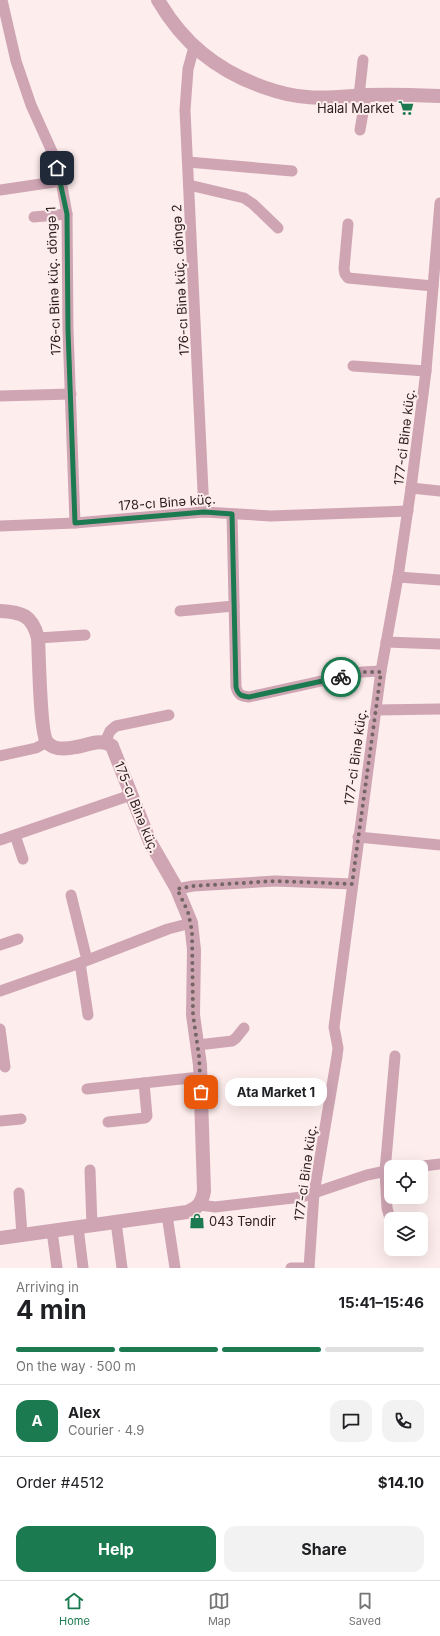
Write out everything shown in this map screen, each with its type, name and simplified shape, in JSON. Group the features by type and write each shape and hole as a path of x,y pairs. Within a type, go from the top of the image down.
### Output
{"street":[{"name":"176-cı Binə küç. döngə 1","path":"2,0 16,61 31,106 54,156 61,180 67,214 68,330 75,523"},
{"path":"158,0 174,25 194,47 233,74 276,91 306,97 363,95 440,96"},
{"name":"176-cı Binə küç. döngə 2","path":"194,47 188,69 185,110 204,512"},
{"path":"360,130 363,95 363,60"},
{"path":"188,162 292,171"},
{"path":"0,190 61,180"},
{"path":"189,185 244,198 253,204 278,228"},
{"name":"177-ci Binə küç.","path":"309,1268 314,1193 338,1048 334,1026 358,838 381,672 408,511 426,371 440,203"},
{"path":"34,217 67,214"},
{"path":"348,224 344,269 348,278 433,286"},
{"path":"353,366 426,371"},
{"path":"0,396 71,394"},
{"path":"411,488 440,491"},
{"name":"178-cı Binə küç.","path":"0,526 75,523 204,512 271,516 408,511"},
{"path":"232,514 236,687 238,693 242,696 249,697 362,672 381,672"},
{"path":"398,577 440,580"},
{"path":"180,611 234,606"},
{"path":"0,611 13,612 26,616 35,628 38,638 43,726 47,742 55,748 61,749 104,742 110,731 116,726 169,715"},
{"path":"38,638 85,635"},
{"path":"386,642 440,644"},
{"path":"376,710 440,709"},
{"path":"0,756 36,748 47,742"},
{"name":"175-cı Binə küç.","path":"104,742 108,743 114,749 150,842 177,889 191,923 194,950 193,1015 198,1045 204,1191 200,1205"},
{"path":"0,840 131,795"},
{"path":"15,835 23,859"},
{"path":"358,838 440,845"},
{"path":"177,889 193,886 275,881 352,884"},
{"path":"71,896 83,962 88,1015"},
{"path":"0,991 83,962 168,929 191,923"},
{"path":"0,945 18,939"},
{"path":"198,1045 232,1041 244,1028"},
{"path":"0,1029 5,1067"},
{"path":"389,1160 395,1056"},
{"path":"87,1089 200,1078"},
{"path":"108,1122 145,1118 147,1116 144,1083"},
{"path":"0,1121 21,1119"},
{"path":"428,1165 440,1164"},
{"path":"83,1268 90,1170"},
{"path":"0,1238 187,1212 200,1205 215,1207 279,1200 314,1193 359,1177 384,1172"},
{"path":"19,1193 22,1235"},
{"path":"167,1215 175,1268"},
{"path":"116,1222 122,1268"},
{"path":"52,1231 57,1268"},
{"path":"291,1268 309,1268"}],"way so far":[{"path":"201,1092 200,1065 193,1015 194,950 192,931 188,912 177,889 193,886 275,881 352,884 381,672 370,671 341,677"}],"place":[{"name":"Halal Market","path":"406,108"},
{"name":"Ata Market 1","path":"201,1092"},
{"name":"043 Təndir","path":"197,1221"}],"route":[{"path":"57,168 61,180 67,214 68,330 75,523 204,512 232,514 236,687 238,693 242,696 249,697 341,677"}]}
